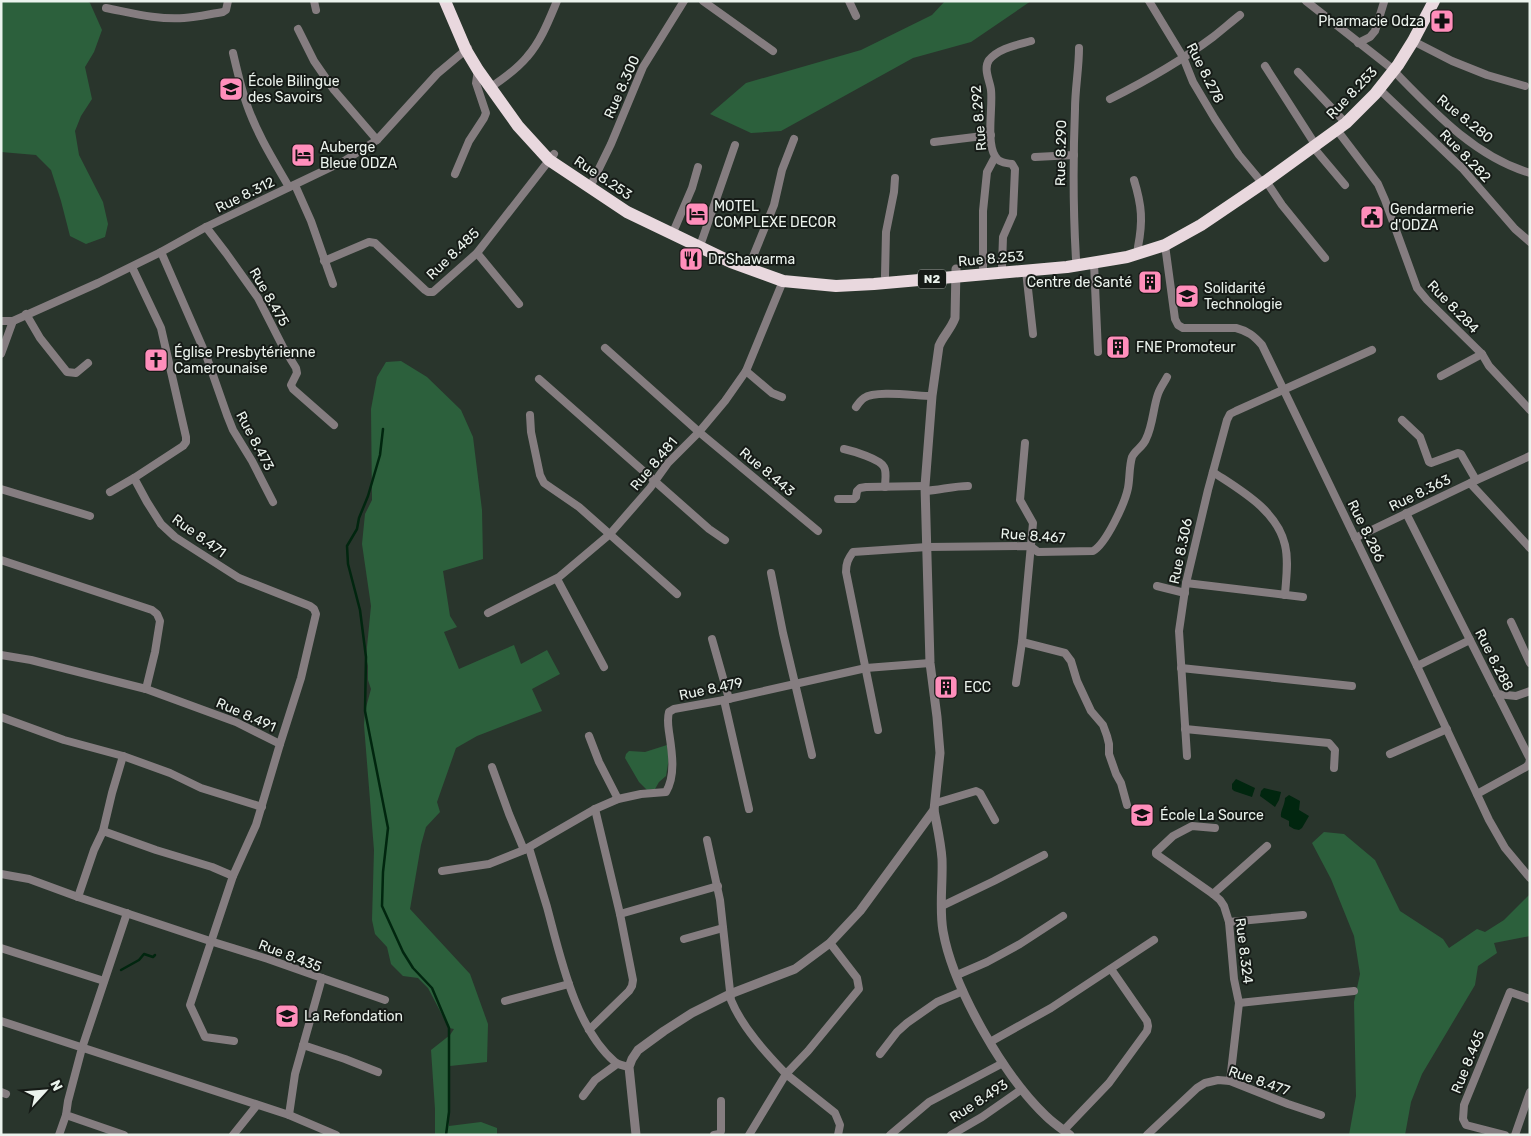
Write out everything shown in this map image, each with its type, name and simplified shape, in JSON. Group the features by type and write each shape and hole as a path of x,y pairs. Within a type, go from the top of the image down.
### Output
{"highway":[{"name":"Rue 8.253","path":"445,1 478,70 551,157 627,212 731,262 783,281 836,286 874,284 982,268 1076,259 1122,252 1163,238 1262,180"},
{"name":"Rue 8.253","path":"450,1 468,48 492,86"},
{"name":"Rue 8.253","path":"591,185 674,230 750,264 778,272 812,278 847,279 1026,271 1067,267 1127,257 1165,245 1201,225 1340,124 1379,89 1427,1"},
{"name":"Rue 8.253","path":"1340,124 1392,68 1413,40 1434,1"}],"street":[{"path":"106,8 143,15 184,18 223,12 226,10 228,1"},
{"path":"314,1 316,10"},
{"path":"492,86 518,66 532,51 557,1"},
{"name":"Rue 8.300","path":"591,185 611,144 643,67 684,1"},
{"path":"703,1 773,51"},
{"path":"849,1 856,16"},
{"name":"Rue 8.278","path":"1149,1 1183,57 1193,82 1215,120 1239,155 1262,180 1324,258"},
{"name":"Rue 8.280","path":"1306,1 1392,68 1440,118 1459,134 1498,161 1512,168 1530,173"},
{"path":"1358,43 1370,37 1376,30 1384,2"},
{"path":"1110,99 1133,88 1183,57 1212,38 1240,15"},
{"path":"298,29 314,61 334,90 377,140"},
{"path":"1413,40 1452,61 1525,86"},
{"name":"Rue 8.292","path":"1002,266 1003,237 1014,214 1015,169 1012,164 1000,161 993,152 991,91 987,66 990,60 1002,50 1031,41"},
{"name":"Rue 8.312","path":"1,321 12,320 132,267 206,227 344,160 377,140 431,80 468,48"},
{"name":"Rue 8.290","path":"1076,259 1073,184 1079,48"},
{"path":"233,53 253,119 269,153 292,186 311,221 333,284"},
{"path":"1265,66 1313,144 1345,185"},
{"path":"454,174 469,141 486,113 476,83 478,70"},
{"name":"Rue 8.284","path":"1298,72 1340,124 1378,184 1417,288 1482,354 1489,366 1530,410"},
{"name":"Rue 8.282","path":"1379,89 1462,168 1515,229 1530,242"},
{"path":"934,142 991,135"},
{"path":"750,264 774,205 782,170 794,138"},
{"path":"701,243 735,145"},
{"path":"1035,157 1074,155"},
{"name":"Rue 8.485","path":"324,260 369,242 375,243 428,292 433,292 477,253 551,157"},
{"path":"982,268 983,211 987,172 995,157"},
{"path":"674,230 698,167"},
{"path":"885,276 886,232 895,178"},
{"path":"1134,180 1141,202 1142,215 1138,247"},
{"name":"Rue 8.475","path":"206,227 258,298 282,347 296,368 297,372 291,385 293,390 334,424"},
{"name":"Rue 8.286","path":"1165,245 1175,319 1178,326 1183,328 1236,328 1253,335 1262,345 1489,820 1505,848 1530,878"},
{"name":"Rue 8.473","path":"160,252 206,356 226,415 273,502"},
{"path":"477,253 519,304"},
{"path":"1094,263 1098,352"},
{"path":"110,492 183,446 186,442 161,328 132,267"},
{"path":"1026,271 1033,334"},
{"path":"956,273 954,318 952,326 939,346 932,396 925,489 930,663 940,753 935,806 942,859 943,928 963,991 990,1042 1022,1089 1046,1116 1066,1133 1109,1083 1147,1031 1147,1021 1111,969"},
{"name":"Rue 8.481","path":"488,613 557,579 610,534 668,463 699,432 746,371 783,281"},
{"path":"26,314 40,338 67,372 76,373 88,362"},
{"path":"1,354 12,320"},
{"name":"Rue 8.443","path":"605,348 699,432 818,531"},
{"name":"Rue 8.306","path":"1187,756 1179,631 1186,583 1213,472 1230,414 1372,350"},
{"path":"1441,376 1482,354"},
{"path":"746,371 772,393 782,397"},
{"name":"Rue 8.467","path":"866,668 846,572 848,558 853,552 927,547 1030,546 1038,552 1093,551 1098,548 1118,514 1128,487 1129,468 1134,452 1143,445 1147,438 1158,394 1168,377"},
{"path":"539,379 709,529 726,540"},
{"path":"856,407 862,398 872,395 932,396"},
{"path":"530,415 531,432 544,484 579,507 677,594"},
{"path":"1402,420 1420,437 1429,462 1461,454 1473,481 1530,456"},
{"path":"1016,683 1022,642 1033,523 1020,500 1025,443"},
{"path":"844,448 882,464 885,470 885,487"},
{"path":"1213,472 1253,498 1279,530 1285,543 1287,559 1285,595"},
{"name":"Rue 8.471","path":"134,478 161,524 175,537 239,578 314,609 316,614 301,678 280,744"},
{"name":"Rue 8.363","path":"1355,538 1473,481 1530,548"},
{"path":"838,500 856,498 857,491 860,488 885,487 946,490 954,486 968,486"},
{"path":"1,489 90,516"},
{"name":"Rue 8.288","path":"1406,513 1530,759 1530,764 1526,767 1477,794"},
{"path":"1,560 152,610 157,614 160,621 146,690"},
{"path":"771,573 812,755"},
{"path":"557,579 604,667"},
{"path":"1186,583 1303,597"},
{"path":"1157,586 1185,594"},
{"path":"1511,622 1530,663"},
{"path":"712,639 748,809"},
{"path":"1417,666 1470,640"},
{"path":"1022,642 1068,655 1077,681 1091,711 1102,725 1107,736 1109,754 1128,806"},
{"name":"Rue 8.491","path":"1,655 31,660 146,690 236,722 280,744 262,808 233,876 190,1005 206,1037 234,1041"},
{"name":"Rue 8.479","path":"442,871 489,864 527,849 595,809 618,799 641,794 662,794 666,792 672,775 672,750 667,718 669,712 674,709 866,668 930,663"},
{"path":"866,668 878,730"},
{"path":"1181,668 1352,686"},
{"path":"1497,694 1516,696 1530,691"},
{"path":"1,717 64,740 123,756 170,773 201,788 262,808"},
{"path":"1185,729 1329,743 1334,750 1334,768"},
{"path":"1390,754 1447,730"},
{"path":"589,736 599,762 618,799"},
{"path":"78,897 94,850 103,831 123,756"},
{"path":"492,767 509,814 527,849 569,984 589,1030 600,1046 618,1064 629,1067"},
{"path":"636,1135 629,1067 638,1050 692,1014 730,994 795,969 830,943 860,911 935,806 976,791 980,793 995,820"},
{"path":"589,1030 629,991 633,980 620,914 595,809"},
{"name":"Rue 8.324","path":"1215,828 1192,826 1173,836 1156,852 1157,856 1212,894 1224,906 1228,922 1234,979 1239,1003 1230,1081"},
{"path":"103,831 212,867 233,876"},
{"path":"707,840 718,886 730,994 735,1009 764,1050 786,1074 835,1113 840,1126 838,1135"},
{"path":"1212,894 1266,846"},
{"path":"942,906 994,882 1044,855"},
{"name":"Rue 8.435","path":"1,874 29,879 322,978 295,1074 289,1115"},
{"path":"620,914 718,886"},
{"path":"59,1135 66,1115 82,1048 128,913"},
{"path":"1228,922 1303,914"},
{"path":"957,975 987,962 1020,944 1063,916"},
{"path":"684,939 723,928"},
{"path":"990,1042 1051,1008 1154,940"},
{"path":"749,1135 786,1074 813,1045 859,989 857,978 830,943"},
{"path":"1,948 104,981"},
{"path":"322,978 385,1000"},
{"path":"506,1001 569,984"},
{"path":"1239,1003 1354,990"},
{"path":"880,1054 897,1032 908,1023 937,1002 963,991"},
{"name":"Rue 8.465","path":"1505,1135 1466,1125 1463,1119 1464,1105 1510,992 1530,998"},
{"path":"1,1022 289,1115 336,1135"},
{"path":"302,1045 346,1058 378,1072"},
{"path":"890,1135 929,1102 1003,1063"},
{"path":"583,1096 595,1080 618,1064"},
{"name":"Rue 8.477","path":"1147,1135 1197,1088 1218,1080 1230,1081 1321,1115"},
{"name":"Rue 8.493","path":"951,1135 982,1117 1022,1089"},
{"path":"1515,1135 1530,1092"},
{"path":"714,1135 720,1134 721,1131 721,1101"},
{"path":"233,1135 257,1105"},
{"path":"66,1115 124,1135"}],"shaded area":[{"path":"1,1 87,1 90,3 102,30 94,52 85,67 92,99 81,116 75,131 79,155 103,202 108,224 105,237 86,244 70,236 51,170 36,155 1,152"},
{"path":"945,1 1031,1 971,42 913,58 781,131 751,133 710,114 746,83 861,50 932,15"},
{"path":"401,361 427,377 461,410 473,437 482,510 483,559 443,571 450,616 457,627 444,632 459,669 514,645 521,664 547,650 560,674 532,689 542,711 477,736 456,748 437,802 440,812 426,827 410,909 470,974 488,1024 487,1062 450,1066 449,1126 481,1122 497,1128 497,1135 435,1135 431,1050 450,1035 454,1029 449,1028 428,988 418,978 403,976 391,964 387,947 375,934 372,920 374,850 364,725 365,711 371,689 368,680 366,657 371,606 362,544 365,514 372,500 371,409 377,377 386,362"},
{"path":"667,745 669,758 666,776 655,789 647,790 639,782 625,758 626,754 629,751 645,752"},
{"path":"1236,779 1255,788 1252,797 1232,789 1232,784"},
{"path":"1264,788 1281,792 1275,807 1260,796"},
{"path":"1289,795 1300,801 1299,810 1309,816 1299,830 1289,826 1289,821 1281,817 1285,798"},
{"path":"1324,832 1344,834 1375,860 1400,911 1443,939 1449,948 1477,929 1485,932 1504,920 1530,894 1530,936 1494,943 1497,953 1478,966 1475,985 1422,1074 1411,1102 1405,1135 1349,1135 1356,1096 1354,1002 1360,974 1354,936 1331,879 1312,843"}],"waterway":[{"path":"383,429 380,455 368,496 359,518 357,529 347,546 348,564 360,610 366,657 365,711 388,828 383,872 382,906 403,952 413,968 432,988 449,1028 449,1112 446,1135"},
{"path":"121,970 139,960 144,954 153,957 155,955"}],"place":[{"name":"Pharmacie Odza","path":"1442,21"},
{"name":"École Bilingue des Savoirs","path":"231,89"},
{"name":"Auberge Bleue ODZA","path":"303,155"},
{"name":"MOTEL COMPLEXE DECOR","path":"697,214"},
{"name":"Gendarmerie d'ODZA","path":"1372,217"},
{"name":"Dr Shawarma","path":"691,259"},
{"name":"Centre de Santé","path":"1150,282"},
{"name":"Solidarité Technologie","path":"1187,296"},
{"name":"FNE Promoteur","path":"1118,347"},
{"name":"Église Presbytérienne Camerounaise","path":"156,360"},
{"name":"ECC","path":"946,687"},
{"name":"École La Source","path":"1142,815"},
{"name":"La Refondation","path":"287,1016"}]}
